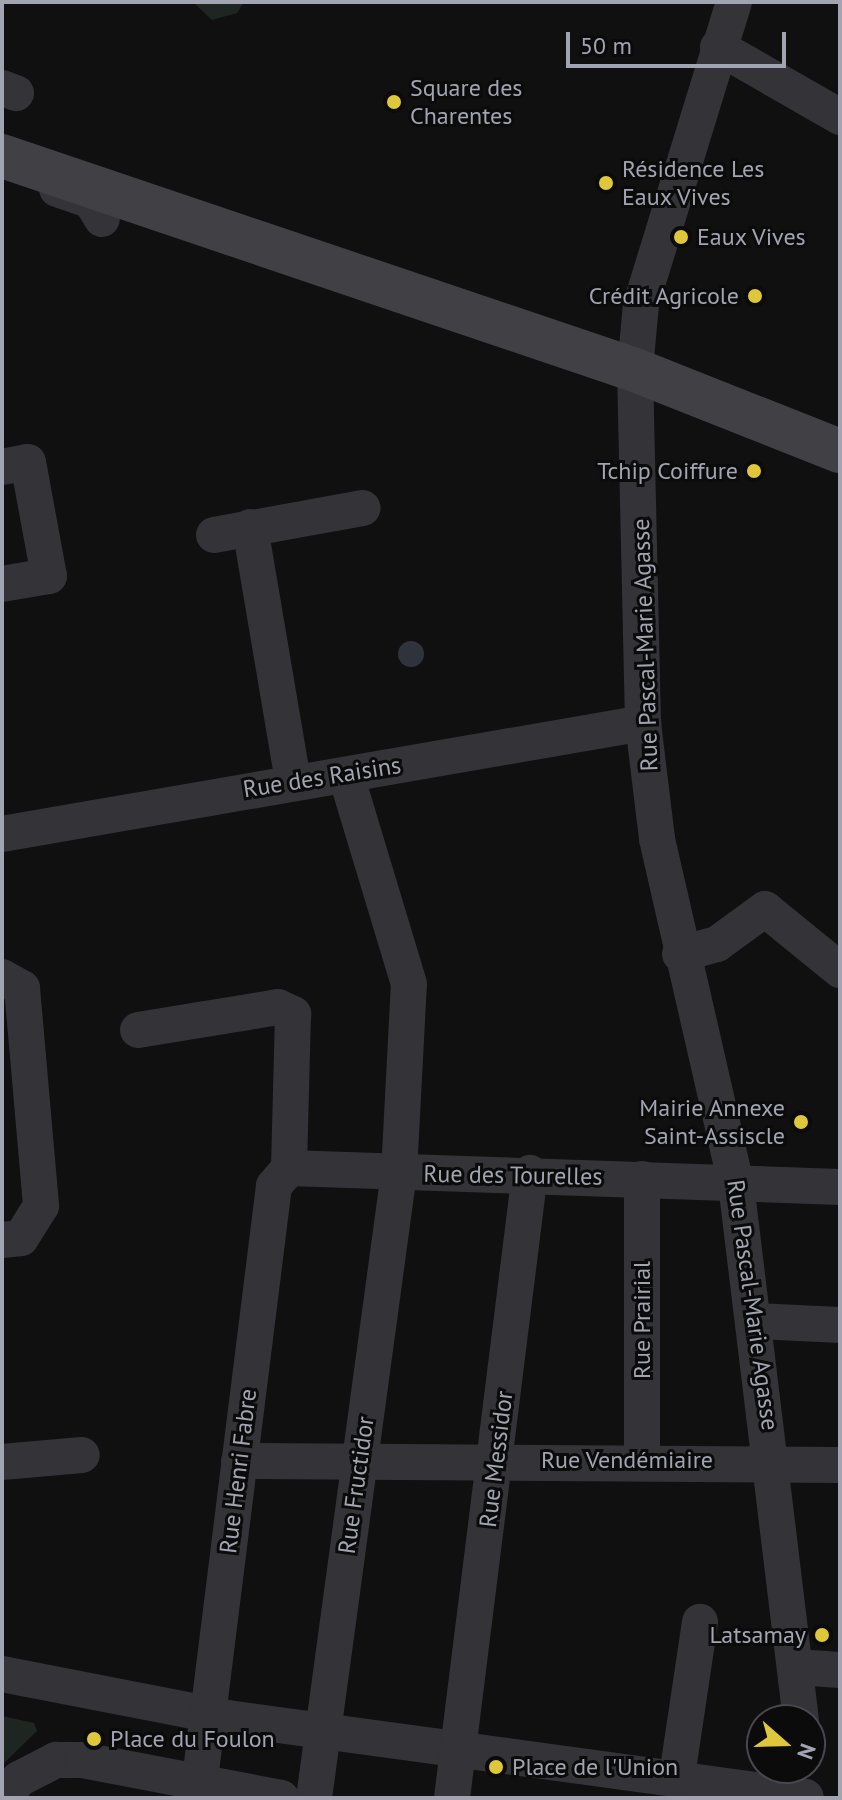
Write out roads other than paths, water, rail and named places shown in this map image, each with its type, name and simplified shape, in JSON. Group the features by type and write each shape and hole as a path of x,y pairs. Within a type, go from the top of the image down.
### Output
{"main road":[{"path":"2,156 635,370 840,451"},
{"path":"2,188 211,254 280,251"}],"street":[{"name":"Rue Pascal-Marie Agasse","path":"734,2 641,304 635,370 643,723 680,954 712,1055 736,1184 775,1462 799,1704"},
{"path":"718,47 840,117"},
{"path":"2,171 91,201 102,219"},
{"path":"2,467 28,462 49,576 2,584"},
{"path":"214,535 363,508"},
{"path":"250,527 293,780"},
{"name":"Rue des Raisins","path":"2,834 293,780 346,775 643,723"},
{"name":"Rue Fructidor","path":"314,1798 399,1173 409,984 346,775"},
{"path":"680,954 717,944 765,909 840,970"},
{"path":"2,977 22,988 41,1206 21,1238 2,1240"},
{"path":"138,1030 287,1009 289,1168"},
{"name":"Rue des Tourelles","path":"289,1168 399,1173 530,1173 840,1187"},
{"name":"Rue Henri Fabre","path":"200,1779 274,1186 289,1168"},
{"name":"Rue Messidor","path":"458,1745 530,1173"},
{"name":"Rue Prairial","path":"642,1179 642,1460"},
{"path":"755,1321 840,1325"},
{"path":"2,1462 82,1455"},
{"name":"Rue Vendémiaire","path":"239,1461 361,1457 840,1465"},
{"path":"677,1776 700,1622"},
{"path":"796,1667 840,1670"},
{"path":"2,1674 209,1714 545,1757 806,1798"},
{"path":"452,1798 458,1745"},
{"path":"4,1798 19,1779 56,1760 115,1764 281,1798"}],"place":[{"name":"Square des Charentes","path":"394,102"},
{"name":"Résidence Les Eaux Vives","path":"606,183"},
{"name":"Eaux Vives","path":"681,237"},
{"name":"Crédit Agricole","path":"755,296"},
{"name":"Tchip Coiffure","path":"754,471"},
{"name":"Mairie Annexe Saint-Assiscle","path":"801,1122"},
{"name":"Latsamay","path":"822,1635"},
{"name":"Place du Foulon","path":"94,1739"},
{"name":"Place de l'Union","path":"496,1767"}]}
